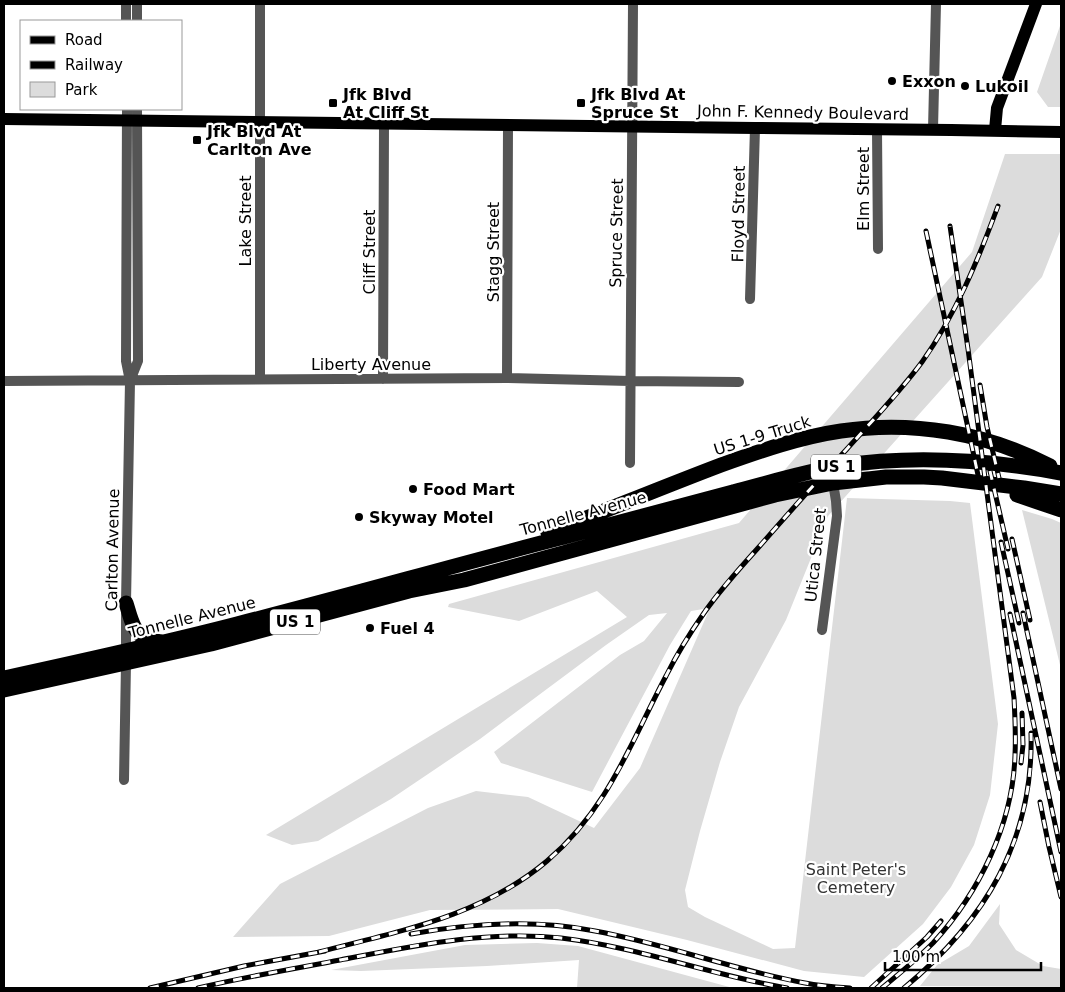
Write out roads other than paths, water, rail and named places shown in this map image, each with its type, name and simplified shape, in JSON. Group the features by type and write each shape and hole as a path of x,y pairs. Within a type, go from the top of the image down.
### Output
{"highway":[{"name":"US 1-9 Truck","path":"481,558 750,455 801,439 842,430 919,428 951,432 990,441 1023,453 1061,472"},
{"name":"Tonnelle Avenue","path":"4,690 126,658 163,642 238,624 798,474 840,466 905,460 941,460 1020,466 1061,472"},
{"name":"Tonnelle Avenue","path":"4,678 230,639 418,589 464,580 793,491 833,483 898,477 942,478 1024,492"},
{"path":"1024,492 1061,494"},
{"path":"1024,492 1061,510"},
{"path":"126,604 132,622 141,636 146,639 163,642"}],"main road":[{"path":"995,130 997,108 1036,4"},
{"name":"John F. Kennedy Boulevard","path":"4,119 132,115 260,123 1061,132"}],"street":[{"path":"130,15 137,4"},
{"name":"Lake Street","path":"260,4 260,379"},
{"name":"Spruce Street","path":"630,463 633,4"},
{"path":"934,130 936,4"},
{"name":"Carlton Avenue","path":"124,780 130,380 138,361 132,279 132,115"},
{"name":"Cliff Street","path":"383,379 384,124"},
{"name":"Stagg Street","path":"507,378 508,125"},
{"name":"Floyd Street","path":"750,299 755,128"},
{"name":"Elm Street","path":"877,130 878,249"},
{"name":"Liberty Avenue","path":"4,381 507,378 739,382"},
{"name":"Utica Street","path":"822,630 837,516 833,483"}],"railway":[{"path":"319,952 380,937 468,908 522,880 547,861 568,841 602,798 629,751 675,660 710,604 895,396 922,362 956,306 998,206"},
{"path":"882,988 933,943 950,923 979,880 1000,832 1013,781 1015,755 1014,698 950,226"},
{"path":"926,231 978,475"},
{"path":"980,385 987,427 999,478"},
{"path":"990,471 1008,549"},
{"path":"1012,539 1030,620"},
{"path":"1001,542 1019,623"},
{"path":"1023,613 1061,789"},
{"path":"1010,614 1061,852"},
{"path":"1021,763 1023,745 1022,713"},
{"path":"904,988 933,962 958,935 981,906 999,875 1013,843 1024,809 1030,772 1031,733"},
{"path":"1040,802 1061,897"},
{"path":"871,988 927,937 941,921"},
{"path":"411,934 480,925 526,924 572,927 621,936 779,978 816,985 850,988"},
{"path":"198,988 422,945 505,936 533,936 590,942 787,988"},
{"path":"150,988 244,966 325,951"}],"place":[{"name":"Exxon","path":"892,81"},
{"name":"Lukoil","path":"965,86"},
{"name":"Jfk Blvd At Cliff St","path":"333,103"},
{"name":"Jfk Blvd At Spruce St","path":"581,103"},
{"name":"Jfk Blvd At Carlton Ave","path":"197,140"},
{"name":"Food Mart","path":"413,489"},
{"name":"Skyway Motel","path":"359,517"},
{"name":"Fuel 4","path":"370,628"}],"park label":[{"name":"Saint Peter's Cemetery","path":"856,878"}]}
